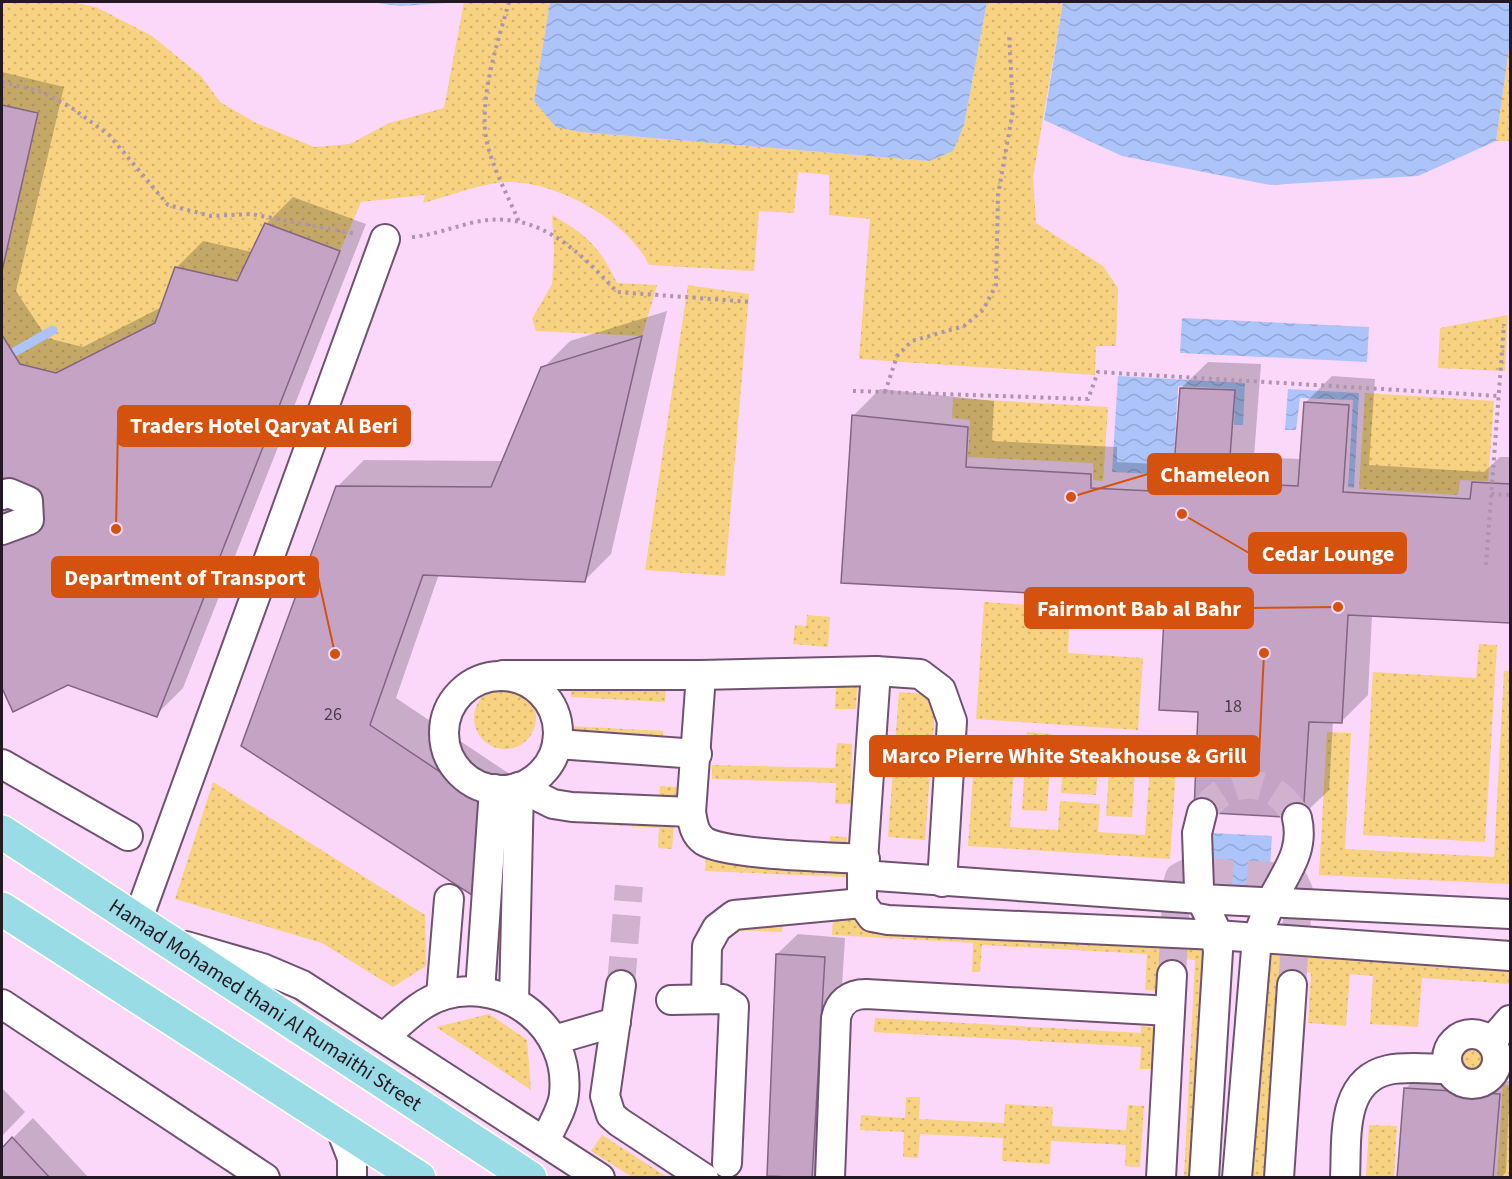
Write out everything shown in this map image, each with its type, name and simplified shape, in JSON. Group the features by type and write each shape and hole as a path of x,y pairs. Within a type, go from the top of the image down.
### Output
{"main road":[{"name":"Hamad Mohamed thani Al Rumaithi Street","path":"2,832 530,1178"},
{"path":"2,909 418,1177"}],"lane":[{"path":"138,919 385,239"},
{"path":"2,495 9,493 28,501 29,520 2,530"},
{"path":"867,910 863,867 876,671"},
{"path":"691,812 572,807 553,804 507,788 471,782 458,771 449,757 444,741 444,724 449,708 458,694 471,683 487,677 503,675 700,675 876,671 920,675 941,690 952,721 942,882"},
{"path":"503,675 523,680 539,690 551,705 557,724 557,744 544,770 533,780 507,788"},
{"path":"700,675 697,754 691,812 693,828 704,840 727,849 863,867 942,882 1271,903 1510,914"},
{"path":"557,744 697,754"},
{"path":"2,764 128,836"},
{"path":"480,991 507,788"},
{"path":"507,788 514,1001"},
{"path":"1202,813 1197,833 1201,899 1217,935 1218,951 1204,1178"},
{"path":"1237,1178 1257,938 1271,903 1300,846 1297,819"},
{"path":"441,996 449,899"},
{"path":"706,999 707,946 717,928 734,915 867,910 900,921 1217,935 1510,956"},
{"path":"168,942 275,973 313,992 600,1178"},
{"path":"1161,1178 1172,975"},
{"path":"621,985 605,1096 611,1116 716,1170 736,1012 734,1006 723,999 671,1000"},
{"path":"1279,1178 1292,985"},
{"path":"384,1037 419,1006 441,996 460,991 480,991 514,1001 537,1018 554,1040 563,1067 564,1096 545,1141"},
{"path":"830,1178 836,1018 840,1005 852,996 866,994 1170,1011"},
{"path":"2,1004 265,1178"},
{"path":"1345,1178 1351,1105 1365,1082 1377,1074 1390,1070 1448,1069 1453,1076 1466,1084 1481,1083 1488,1078 1496,1065 1497,1057 1491,1042 1510,1020"},
{"path":"554,1040 615,1022"},
{"path":"340,1127 352,1158 352,1178"}],"path":[{"path":"509,2 487,96 485,131 494,162 520,222"},
{"path":"885,392 897,356 912,341 964,326 983,310 996,285 998,195 1013,110 1009,34"},
{"path":"2,82 42,92 72,108 109,135 168,205 211,216 251,214 385,239 431,235 475,222 501,219 520,222 553,233 581,254 617,292 752,302"},
{"path":"1486,565 1504,324"},
{"path":"853,391 1088,399 1098,372 1499,396"},
{"path":"1491,494 1510,495"}],"shaded area":[{"path":"2,2 71,2 96,7 152,36 201,76 220,102 254,122 314,147 350,144 389,123 444,108 464,2 550,2 534,101 581,132 929,161 964,125 987,2 1063,2 1033,177 1036,223 1103,266 1118,288 1116,346 1096,346 1095,375 859,359 870,219 829,215 829,175 798,172 794,213 759,211 754,271 649,265 625,233 589,207 547,188 527,183 499,183 423,203 425,195 361,202 340,251 265,223 237,281 175,267 155,323 56,373 20,364 2,335 2,271 38,113 2,105"},
{"path":"1510,42 1510,141 1496,141"},
{"path":"552,215 575,229 598,250 617,283 657,285 642,336 536,331 532,319 552,284 554,251"},
{"path":"688,285 749,294 725,576 645,570"},
{"path":"1508,315 1505,371 1438,368 1440,328"},
{"path":"1365,393 1494,401 1488,481 1460,480 1458,495 1359,489"},
{"path":"953,398 1108,407 1103,481 1093,480 1093,463 968,457 970,420 952,418"},
{"path":"984,602 1070,608 1068,653 1143,658 1138,730 976,719"},
{"path":"807,615 830,617 828,647 793,644 795,625 806,626"},
{"path":"1479,644 1497,645 1485,842 1363,835 1373,672 1476,678"},
{"path":"858,671 856,709 835,709 836,687 713,683"},
{"path":"1504,671 1510,671 1510,884 1319,875 1327,732 1351,733 1345,849 1494,857"},
{"path":"572,681 666,686 665,702 571,697"},
{"path":"499,687 511,687 527,696 534,706 536,718 534,730 527,740 511,749 499,749 488,744 479,735 474,724 474,712 479,701 488,692"},
{"path":"899,692 936,695 925,840 888,837"},
{"path":"569,726 663,731 662,747 568,742"},
{"path":"1027,732 1052,734 1047,811 1022,810"},
{"path":"976,735 1016,738 1010,827 1058,830 1060,801 1100,804 1098,832 1145,835 1151,752 1177,754 1170,859 968,846"},
{"path":"1065,735 1100,738 1096,795 1061,793"},
{"path":"1111,739 1137,740 1132,817 1106,816"},
{"path":"837,743 852,744 851,804 835,804 836,783 712,779 712,765 835,768"},
{"path":"213,782 425,915 426,966 393,987 322,943 175,899"},
{"path":"660,786 677,787 672,849 658,848 659,828 564,822 565,806 658,811"},
{"path":"830,836 847,837 846,877 705,871 706,856 828,860"},
{"path":"783,900 782,932 727,930"},
{"path":"834,904 1211,924 1198,1177 1184,1177 1195,960 1165,958 1163,991 1145,990 1147,954 982,945 980,972 972,972 973,943 832,935"},
{"path":"1269,955 1510,970 1510,984 1422,978 1418,1027 1370,1024 1373,976 1350,974 1346,1026 1308,1023 1311,973 1287,970 1271,1177 1253,1178"},
{"path":"489,1014 527,1040 531,1090 436,1027"},
{"path":"875,1018 1141,1033 1141,1026 1157,1027 1155,1069 1140,1069 1141,1047 874,1032"},
{"path":"1456,1047 1487,1048 1486,1076 1455,1075"},
{"path":"1503,1083 1510,1087 1510,1177 1497,1177"},
{"path":"906,1097 920,1097 919,1119 1004,1123 1005,1104 1053,1107 1052,1126 1126,1130 1128,1105 1144,1106 1140,1167 1125,1166 1126,1145 1051,1141 1050,1164 1002,1161 1003,1138 920,1134 918,1158 903,1157 904,1132 860,1130 861,1115 905,1118"},
{"path":"1369,1125 1397,1126 1394,1177 1366,1177"},
{"path":"602,1135 667,1177 632,1177 591,1151"}],"water":[{"path":"369,2 464,2 400,6"},
{"path":"550,2 987,2 964,125 953,151 929,161 581,132 556,127 534,101"},
{"path":"1063,2 1510,2 1510,42 1496,141 1418,176 1270,185 1122,156 1044,120"},
{"path":"1182,318 1369,327 1367,362 1180,353"},
{"path":"1118,376 1245,383 1243,425 1234,425 1235,389 1178,386 1173,475 1112,472"},
{"path":"1288,389 1359,393 1354,488 1348,487 1353,400 1300,398 1296,430 1285,430"},
{"path":"1211,833 1272,836 1268,897 1208,894"}],"building":[{"path":"2,105 38,113 2,271"},
{"path":"265,223 340,251 157,717 68,685 13,712 2,688 2,335 20,364 56,373 155,323 175,267 237,281"},
{"path":"642,336 585,582 423,575 370,725 488,804 478,899 241,746 336,486 491,487 541,367"},
{"path":"1180,388 1235,390 1228,483 1298,486 1304,402 1349,405 1343,492 1470,499 1472,482 1510,484 1510,623 1348,615 1342,723 1309,722 1303,818 1194,812 1198,712 1159,710 1165,600 841,583 852,415 968,427 966,467 1091,474 1091,488 1172,492"},
{"path":"776,954 825,957 812,1178 767,1176"},
{"path":"1404,1088 1500,1094 1493,1178 1397,1178"},
{"path":"12,1137 50,1178 2,1178 2,1148"}],"waterway":[{"path":"16,351 53,330"}],"tunnel":[{"path":"1202,813 1213,800 1226,791 1239,786 1252,785 1265,787 1277,794 1288,804 1297,818"},
{"path":"1172,975 1179,877 1190,871 1288,877 1294,880 1299,891 1292,985"},
{"path":"621,985 629,886"}],"place":[{"name":"Chameleon","path":"1071,497"},
{"name":"Cedar Lounge","path":"1182,514"},
{"name":"Traders Hotel Qaryat Al Beri","path":"116,529"},
{"name":"Fairmont Bab al Bahr","path":"1338,607"},
{"name":"Marco Pierre White Steakhouse & Grill","path":"1264,653"},
{"name":"Department of Transport","path":"335,654"}]}
